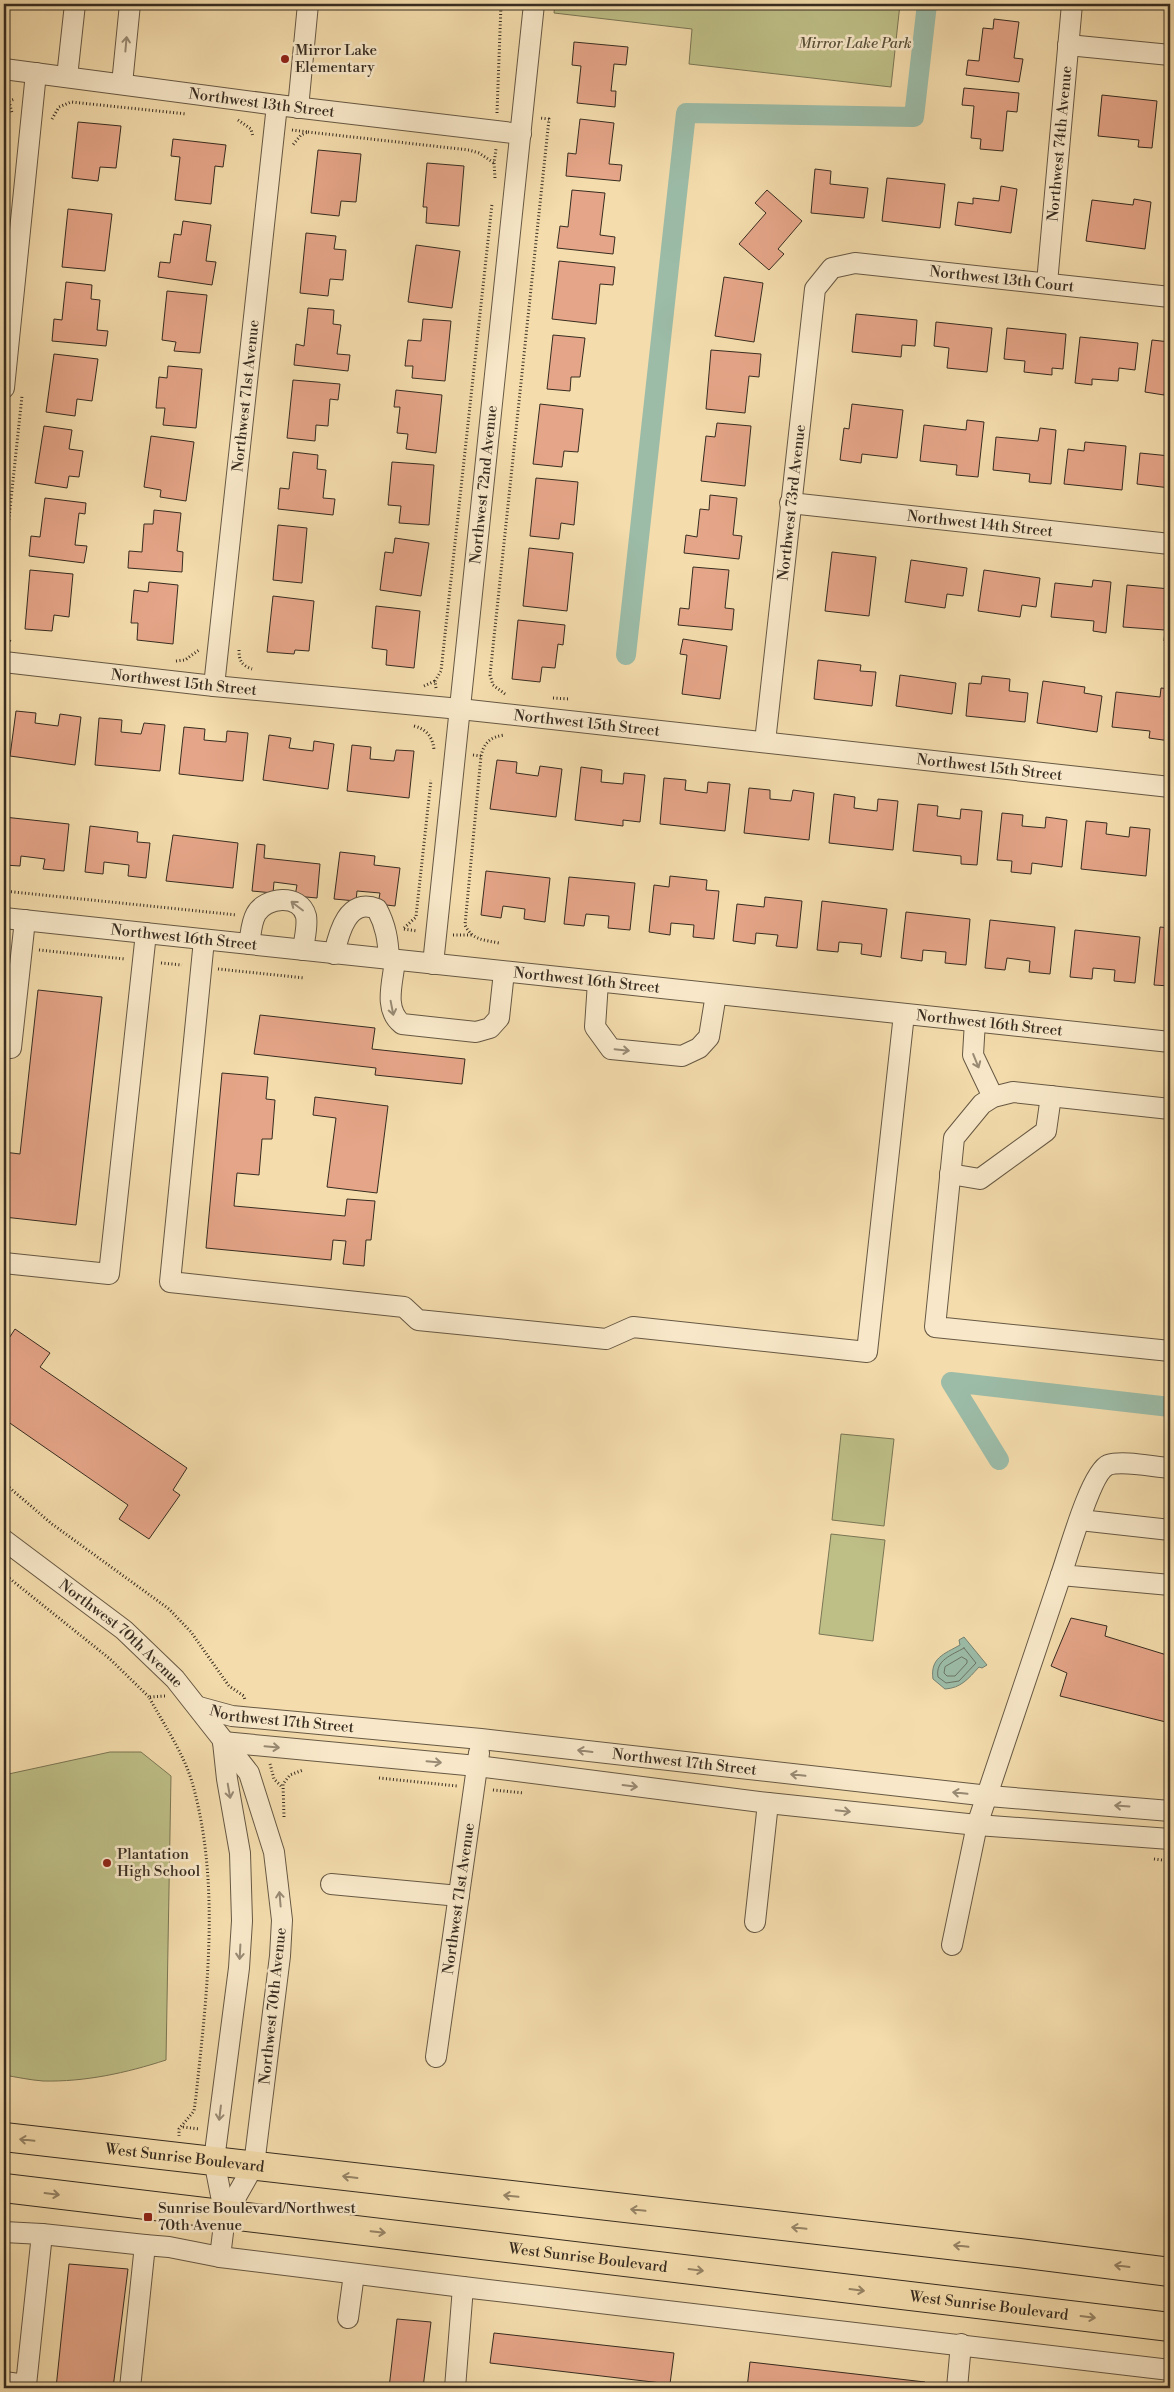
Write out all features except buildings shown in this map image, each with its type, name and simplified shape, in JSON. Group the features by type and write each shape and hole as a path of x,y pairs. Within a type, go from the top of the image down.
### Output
{"highway":[{"name":"West Sunrise Boulevard","path":"4,2137 1170,2272"},
{"name":"West Sunrise Boulevard","path":"4,2188 225,2216 448,2240 1170,2327"}],"street":[{"path":"67,77 75,4"},
{"path":"122,84 130,4"},
{"path":"298,108 308,4"},
{"name":"Northwest 72nd Avenue","path":"433,964 534,4"},
{"name":"Northwest 74th Avenue","path":"1046,283 1072,4"},
{"path":"1068,45 1170,55"},
{"name":"Northwest 13th Street","path":"4,69 298,108 521,134"},
{"path":"13,388 36,73"},
{"name":"Northwest 71st Avenue","path":"214,686 277,105"},
{"name":"Northwest 13th Court","path":"832,268 855,263 1170,297"},
{"name":"Northwest 73rd Avenue","path":"765,742 815,289 832,268"},
{"name":"Northwest 14th Street","path":"790,504 1170,544"},
{"name":"Northwest 15th Street","path":"4,662 214,686 460,709 1170,787"},
{"path":"249,944 255,917 265,905 275,900 288,900 297,904 306,917 303,950"},
{"path":"334,954 339,933 345,919 359,907 369,906 377,909 386,930 392,960 390,1007 394,1018 402,1024 476,1032 490,1028 499,1018 504,972"},
{"name":"Northwest 16th Street","path":"4,918 1170,1042"},
{"path":"11,1048 25,920"},
{"path":"4,1263 109,1274 146,933"},
{"path":"204,940 170,1282 404,1307 418,1320 606,1339 633,1326 867,1352 904,1014"},
{"path":"598,982 595,1027 611,1049 682,1056 699,1048 709,1037 716,994"},
{"path":"975,1021 973,1055 993,1097"},
{"path":"1170,1109 1013,1092 993,1097 982,1104 954,1138 936,1327 1170,1351"},
{"path":"950,1174 980,1179 1046,1131 1051,1096"},
{"path":"952,1945 977,1825 989,1796 1061,1575 1098,1474 1107,1465 1119,1463 1170,1468"},
{"path":"1080,1520 1170,1530"},
{"name":"Northwest 70th Avenue","path":"4,1540 124,1630 194,1702 223,1742 249,1773 274,1852 282,1920 280,1956 254,2165 225,2216"},
{"path":"1061,1575 1170,1585"},
{"name":"Northwest 17th Street","path":"194,1702 232,1716 481,1739 989,1796 1162,1810"},
{"name":"Northwest 71st Avenue","path":"436,2057 481,1739"},
{"name":"Northwest 17th Street","path":"223,1742 477,1766 768,1803 977,1825 1161,1839"},
{"name":"Northwest 70th Avenue","path":"220,2257 225,2216 214,2160 239,1968 242,1921 240,1853 227,1779 223,1742"},
{"path":"755,1922 768,1803"},
{"path":"1161,1839 1162,1810"},
{"path":"331,1884 459,1896"},
{"path":"4,2232 169,2247 220,2257 354,2274 962,2344 1170,2370"},
{"path":"4,2382 26,2385 42,2234"},
{"path":"130,2388 145,2245"},
{"path":"348,2318 354,2274"},
{"path":"456,2388 463,2287"},
{"path":"956,2388 962,2344"}],"path":[{"path":"497,114 500,4"},
{"path":"50,125 59,107 71,102 195,115"},
{"path":"232,120 246,125 469,150 479,153 494,163"},
{"path":"246,125 253,136 252,146"},
{"path":"290,152 296,140 308,132"},
{"path":"4,565 13,388"},
{"path":"4,637 15,644"},
{"path":"240,641 239,659 242,665 258,670"},
{"path":"168,660 185,660 198,652 200,647"},
{"path":"421,687 435,681"},
{"path":"481,756 483,747 495,737 513,736"},
{"path":"4,891 255,917"},
{"path":"386,930 403,929 409,925 416,917 417,907"},
{"path":"462,936 472,935"},
{"path":"4,1483 52,1524 169,1608 191,1632 229,1686 244,1696 253,1718"},
{"path":"4,1574 110,1659 149,1697 183,1758 192,1782 203,1841 211,1911 207,1948 209,1974 203,2030"},
{"path":"149,1697 194,1702"},
{"path":"265,1746 274,1779 282,1787"},
{"path":"285,1822 282,1787 286,1779 296,1772 312,1771"},
{"path":"369,1777 533,1794"},
{"path":"1151,1859 1170,1861"}],"green space":[{"name":"Mirror Lake Park","path":"555,4 900,4 891,87 689,64 692,29 554,13"},
{"path":"841,1434 894,1439 884,1526 832,1520"},
{"path":"831,1534 885,1540 873,1641 819,1634"},
{"path":"110,1752 141,1752 171,1776 166,2060 121,2073 74,2080 43,2081 4,2075 4,1775"}],"water":[{"path":"964,1637 987,1665 982,1668 979,1667 960,1685 945,1689 933,1679 934,1666 939,1658 960,1645 959,1640"}],"waterway":[{"path":"626,655 686,113 914,117 927,4"},
{"path":"999,1460 951,1382 1170,1407"}],"place":[{"name":"Mirror Lake Elementary","path":"285,59"},
{"name":"Plantation High School","path":"107,1863"},
{"name":"Sunrise Boulevard/Northwest 70th Avenue","path":"148,2217"}]}
